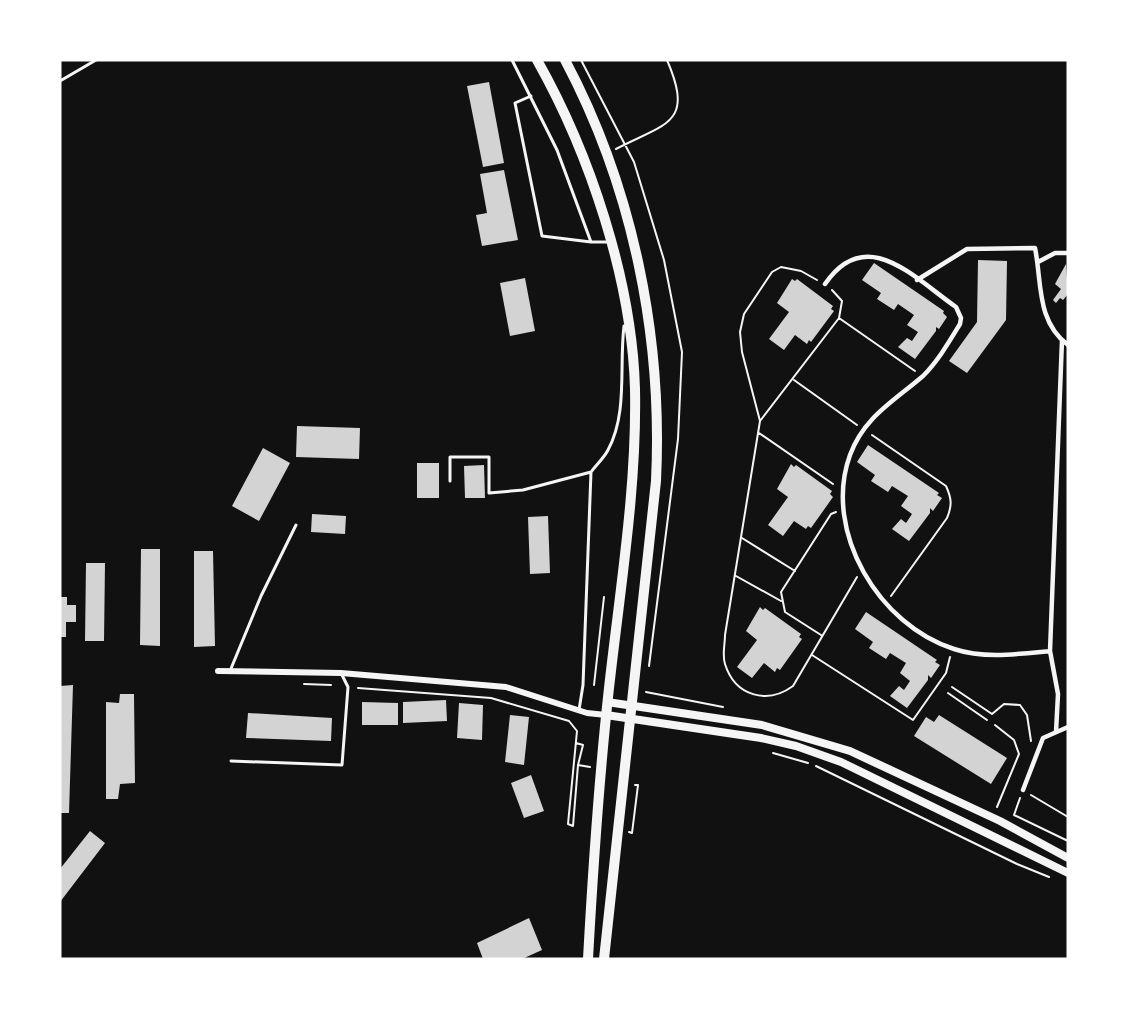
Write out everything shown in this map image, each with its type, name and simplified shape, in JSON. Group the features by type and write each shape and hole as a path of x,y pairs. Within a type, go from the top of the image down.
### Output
{"main road":[{"path":"537,60 587,164 626,309 635,387 634,451 598,780 588,959"},
{"path":"565,60 592,112 607,154 642,279 650,323 658,433 655,492 630,704 604,959"}],"street":[{"path":"917,280 967,249 1035,248 1044,314 1068,345"},
{"path":"1038,262 1055,253 1068,253"},
{"path":"825,284 837,266 858,257 886,258 956,307 961,318 960,324 935,362 922,376 884,405 863,429 850,456 844,492 844,510 850,544 861,569 886,603 915,629 952,648 978,653 1050,651"},
{"path":"1056,732 1058,694 1050,651 1062,340"},
{"path":"218,671 341,673 506,687 579,710 761,738 796,746 841,762 1068,873"},
{"path":"607,702 762,725 850,751 1000,821 1068,858"},
{"path":"1023,790 1043,738 1068,727"}],"lane":[{"path":"60,81 96,60"},
{"path":"512,60 557,150 591,242"},
{"path":"531,96 515,103 542,236 609,242"},
{"path":"579,710 583,685 591,472 608,450 615,428 621,392 626,309"},
{"path":"450,481 450,457 489,457 489,493 523,490 591,472"},
{"path":"230,670 261,596 296,525"},
{"path":"231,761 342,765 348,687 341,673"}],"path":[{"path":"581,60 634,162"},
{"path":"607,154 671,121 678,111 675,77 668,60"},
{"path":"760,421 839,318 842,301 837,293 801,271 781,267 772,272 744,314 740,332 742,352 760,421 725,635 724,661 733,681 748,693 768,698 783,693 793,686 861,569"},
{"path":"839,318 922,376"},
{"path":"793,379 851,421"},
{"path":"863,429 946,486 951,498 951,508 947,518 886,603"},
{"path":"759,433 844,492"},
{"path":"823,636 785,612 781,592 831,514 844,510"},
{"path":"742,538 795,571"},
{"path":"736,575 781,601"},
{"path":"594,685 604,597"},
{"path":"812,655 913,720 946,673 952,648"},
{"path":"952,687 992,714 1004,704 1020,705 1029,722 1029,749 1037,753"},
{"path":"358,688 491,698 569,721 577,731 568,824 573,826 578,765 583,745 576,743"},
{"path":"948,693 987,720"},
{"path":"995,725 1014,740 1019,754 999,807"},
{"path":"766,751 812,764 840,776 1017,864 1058,881"},
{"path":"1068,817 1023,790 1014,814 1068,841"}],"building":[{"path":"489,82 504,163 483,167 467,86"},
{"path":"504,170 518,240 482,246 476,215 487,213 480,174"},
{"path":"978,260 1007,261 1006,320 967,373 949,361 977,322"},
{"path":"874,263 944,311 947,317 939,329 936,327 936,331 915,359 898,347 907,338 912,341 918,332 907,325 914,315 898,304 894,310 877,299 881,293 862,280"},
{"path":"1066,264 1068,294 1056,303 1053,300 1061,289 1055,284"},
{"path":"525,278 535,331 510,336 500,283"},
{"path":"792,279 795,281 797,279 833,306 831,309 834,311 811,342 809,340 807,344 795,335 784,350 769,339 789,312 777,303"},
{"path":"297,426 360,428 359,459 296,457"},
{"path":"868,445 939,493 937,495 942,498 933,511 930,508 930,513 909,541 892,529 901,519 906,523 912,514 901,506 908,496 892,486 888,492 871,481 875,475 857,462"},
{"path":"263,448 290,463 259,521 232,506"},
{"path":"417,463 439,463 439,498 417,498"},
{"path":"791,464 794,467 796,465 832,491 830,494 833,497 811,528 808,526 806,529 794,521 783,536 768,525 788,497 777,489"},
{"path":"484,465 485,498 465,498 464,466"},
{"path":"312,514 346,516 345,534 311,532"},
{"path":"548,516 550,573 530,574 528,517"},
{"path":"141,549 160,549 160,646 140,645"},
{"path":"194,551 213,551 215,646 194,647"},
{"path":"86,563 105,563 104,641 85,641"},
{"path":"60,597 67,597 67,605 76,605 76,622 66,622 66,637 60,637"},
{"path":"760,607 763,610 765,608 801,634 799,637 802,639 780,670 777,668 775,672 764,663 752,678 737,667 757,640 746,631"},
{"path":"866,612 937,660 935,662 940,665 931,678 928,675 928,680 907,708 890,696 899,686 904,690 910,681 900,673 906,663 890,653 886,659 869,648 873,642 855,629"},
{"path":"73,685 69,813 60,813 60,686"},
{"path":"120,694 134,694 135,783 120,784 118,799 106,799 106,702 119,703"},
{"path":"446,700 447,721 403,723 403,702"},
{"path":"362,702 398,703 398,725 362,725"},
{"path":"459,703 483,705 482,740 457,738"},
{"path":"248,713 332,718 331,741 246,738"},
{"path":"510,715 529,717 524,765 505,762"},
{"path":"939,715 1007,758 991,784 914,736 926,717 934,722"},
{"path":"531,775 544,811 524,818 511,783"},
{"path":"90,831 105,843 60,902 60,869"},
{"path":"529,918 542,950 522,959 483,959 477,943"}]}
